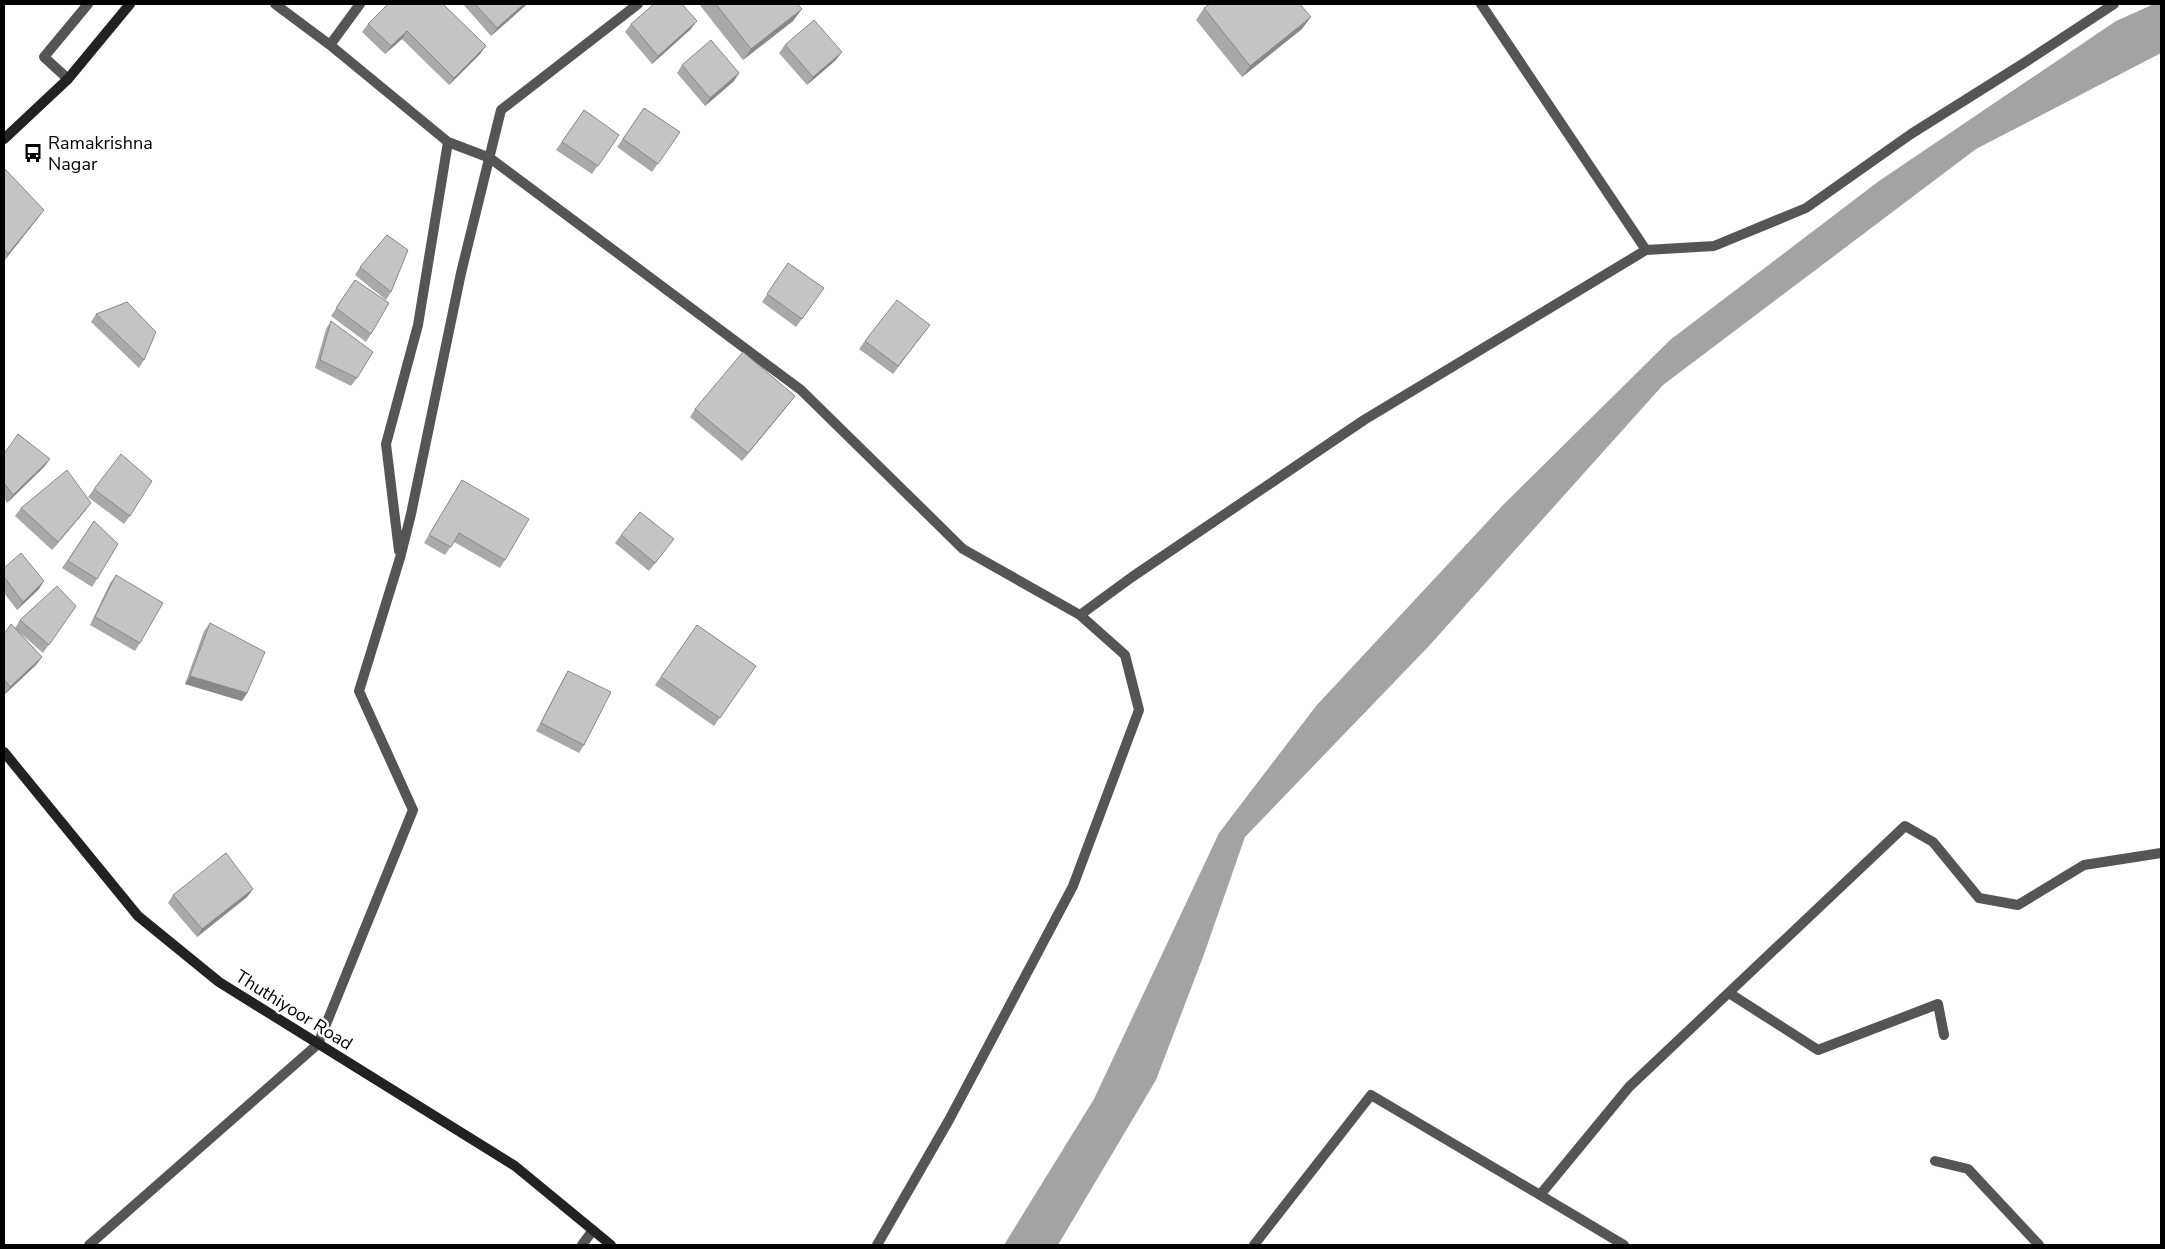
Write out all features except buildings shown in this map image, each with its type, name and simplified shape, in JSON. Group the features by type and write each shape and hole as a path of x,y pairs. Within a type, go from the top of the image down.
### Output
{"main road":[{"path":"4,139 68,79 130,4"},
{"name":"Thuthiyoor Road","path":"4,752 138,916 219,982 515,1166 611,1245"}],"street":[{"path":"68,79 44,57 88,4"},
{"path":"275,4 330,45 448,142 490,158 801,390 963,549 1080,615 1125,655 1139,710 1072,886 949,1120 877,1245"},
{"path":"330,45 360,4"},
{"path":"89,1245 318,1044 414,810 359,691 400,558 461,273 501,110 638,4"},
{"path":"1481,4 1646,250"},
{"path":"1080,615 1132,577 1364,420 1646,250 1714,246 1806,208 1910,134 2114,4"},
{"path":"400,558 386,444 418,325 448,142"},
{"path":"1540,1195 1630,1087 1905,826 1933,842 1979,898 2018,905 2084,865 2161,853"},
{"path":"1729,993 1818,1050 1938,1004 1944,1035"},
{"path":"1254,1245 1371,1095 1624,1245"},
{"path":"1935,1161 1968,1169 2039,1245"},
{"path":"582,1245 593,1230"}],"shaded area":[{"path":"2154,4 2161,4 2161,53 1976,149 1663,385 1428,647 1245,837 1203,957 1156,1080 1058,1245 1004,1245 1094,1099 1219,833 1316,706 1503,505 1670,340 1879,181 2116,21"}],"place":[{"name":"Ramakrishna Nagar","path":"33,153"}]}
